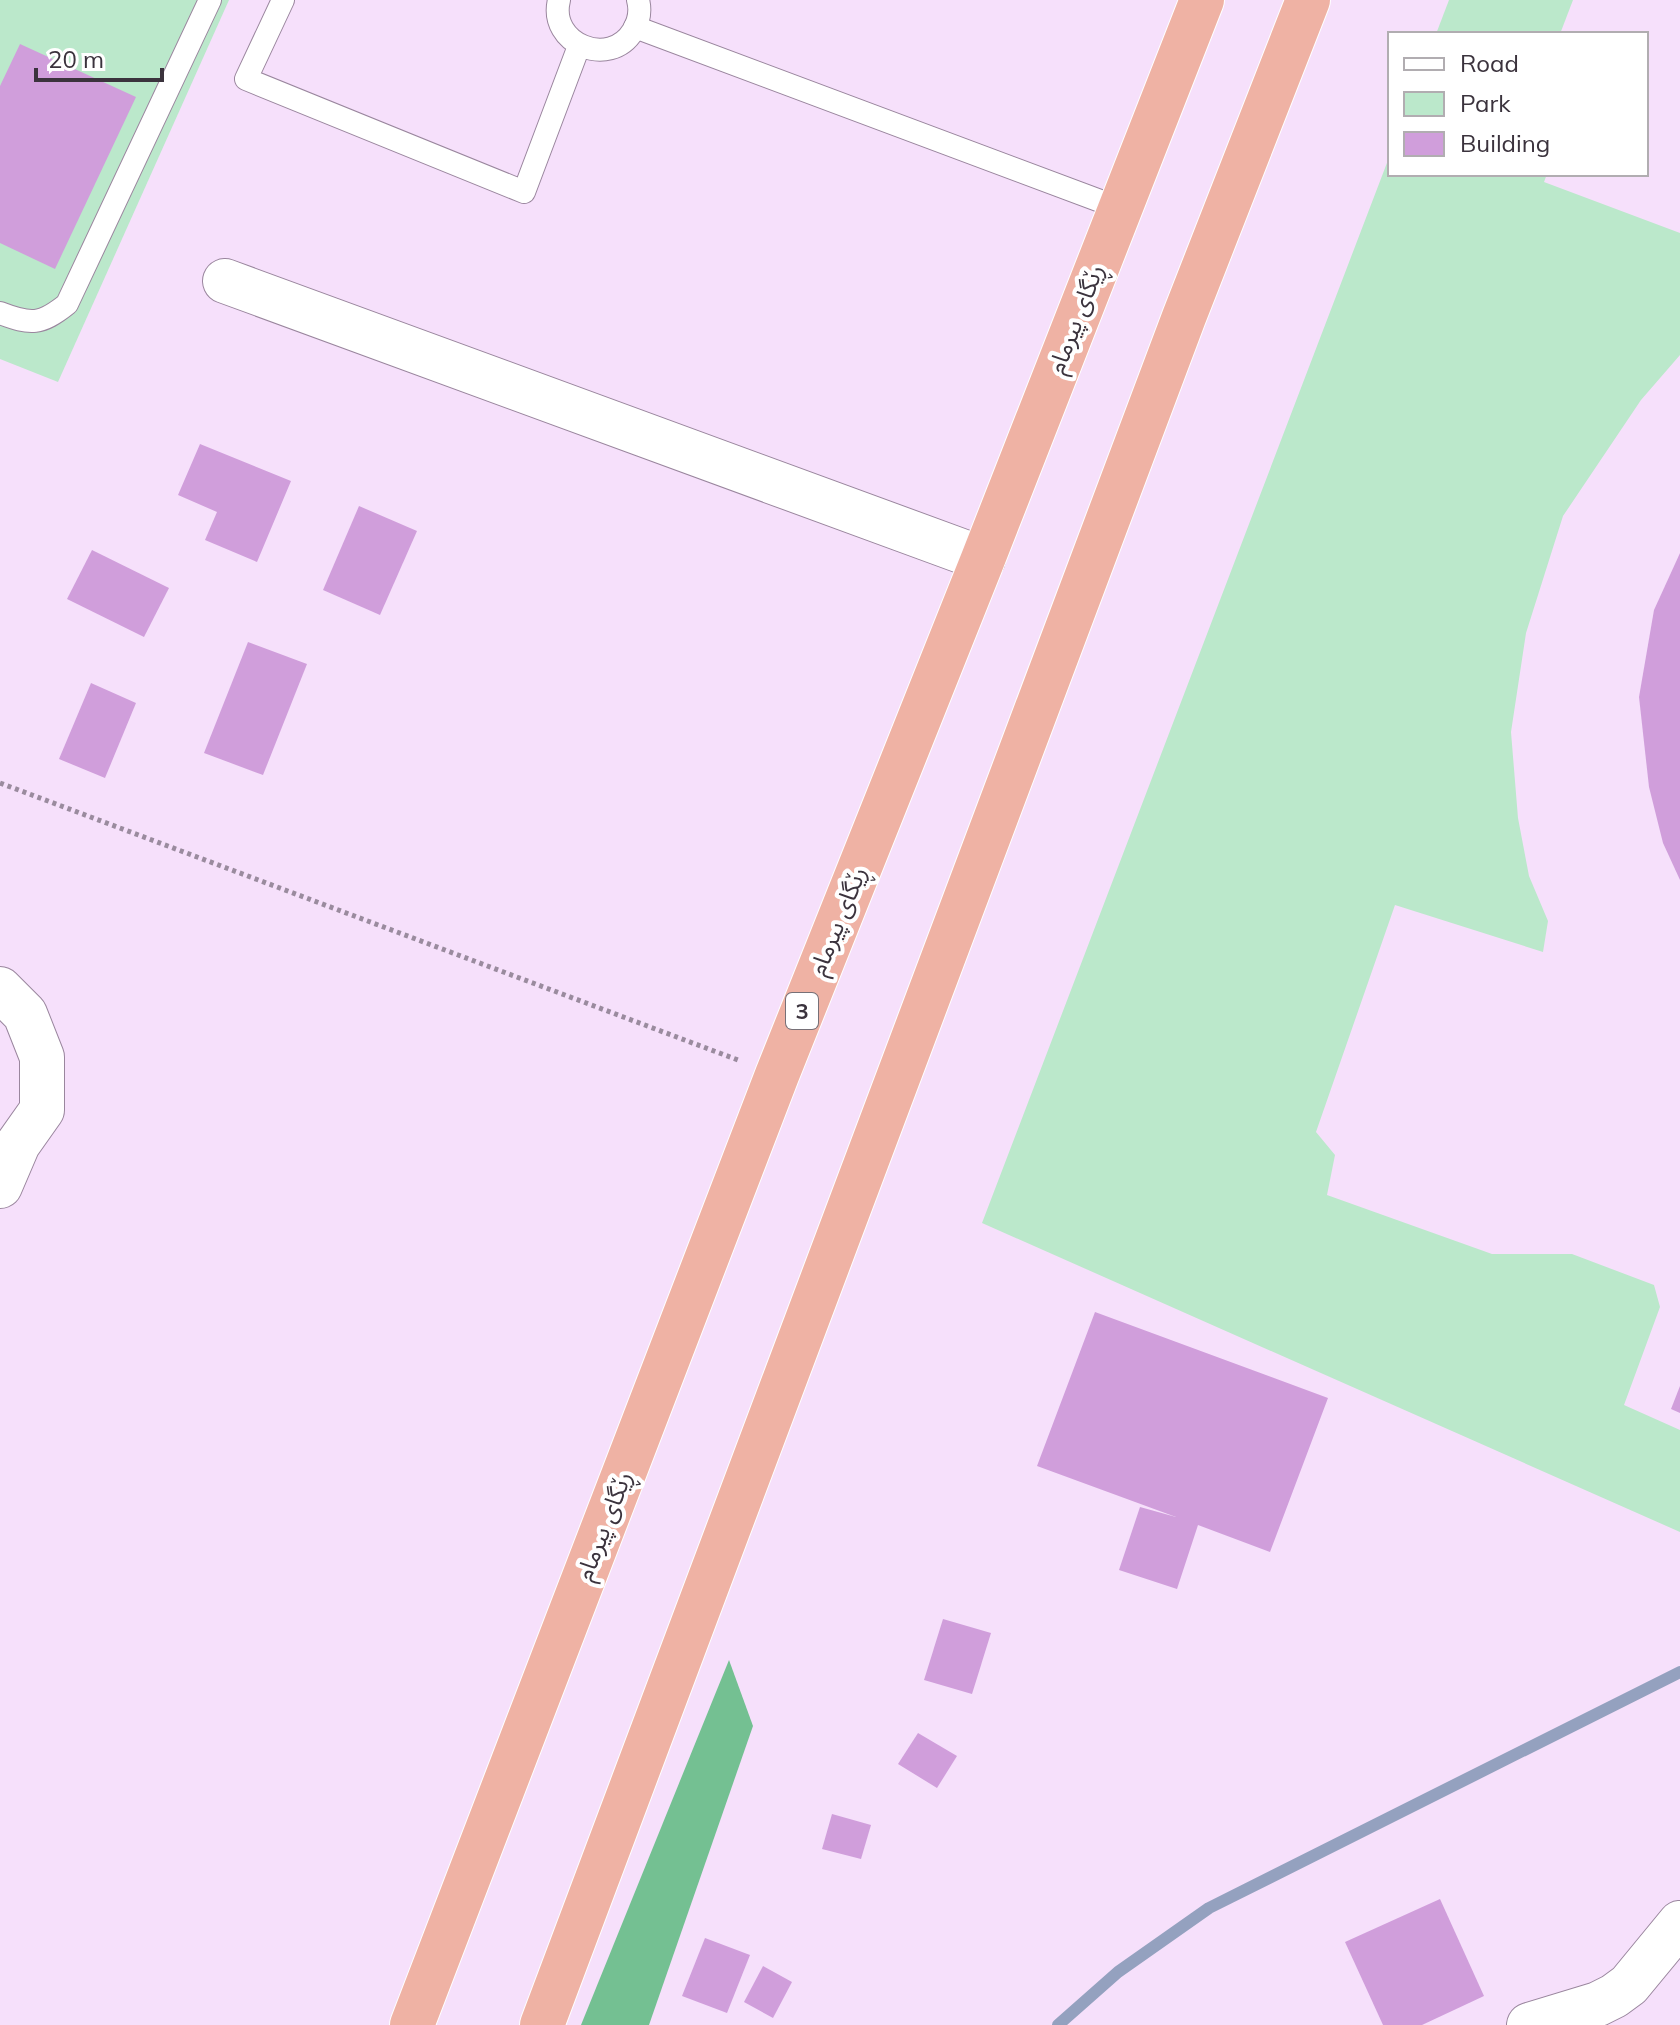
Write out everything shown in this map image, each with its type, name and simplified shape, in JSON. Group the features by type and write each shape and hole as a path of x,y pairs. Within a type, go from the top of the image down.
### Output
{"highway":[{"name":"ڕێگای پیرمام","path":"412,2025 777,1075 1202,0"},
{"path":"542,2025 1184,317 1308,0"}],"street":[{"path":"225,281 983,559"},
{"path":"0,989 25,1014 42,1057 42,1110 18,1144 0,1186"},
{"path":"1529,2025 1598,2004 1614,1996 1629,1985 1680,1923"}],"lane":[{"path":"0,313 22,321 48,319 67,304 210,0"},
{"path":"283,0 246,79 524,192 579,46"},
{"path":"559,0 558,17 562,29 569,39 591,50 618,46 628,38 639,17 638,0"},
{"path":"635,27 1119,208"}],"path":[{"path":"0,783 777,1075"}],"green space":[{"path":"0,0 229,0 58,382 0,359"},
{"path":"1449,0 1573,0 1561,32 1437,32"},
{"path":"1388,160 1388,176 1546,176 1544,182 1680,233 1680,355 1641,400 1563,516 1526,633 1511,732 1518,818 1529,876 1548,921 1543,952 1395,905 1316,1132 1335,1155 1327,1195 1492,1254 1572,1254 1654,1285 1660,1307 1624,1405 1680,1430 1680,1532 982,1223"},
{"path":"729,1660 753,1726 649,2025 581,2025"}],"building":[{"path":"20,44 136,97 55,269 0,243 0,86"},
{"path":"200,444 291,481 257,562 205,540 217,512 178,495"},
{"path":"359,506 417,531 380,615 323,590"},
{"path":"92,550 169,588 144,637 67,599"},
{"path":"1680,553 1680,880 1663,843 1649,787 1639,697 1654,610"},
{"path":"248,642 307,664 263,775 204,753"},
{"path":"91,683 136,703 105,778 59,759"},
{"path":"1095,1312 1328,1398 1270,1552 1198,1525 1177,1589 1119,1570 1140,1507 1176,1517 1037,1466"},
{"path":"1680,1386 1680,1413 1671,1409"},
{"path":"943,1619 991,1633 972,1694 924,1680"},
{"path":"918,1733 957,1756 937,1788 898,1764"},
{"path":"832,1814 871,1825 861,1859 822,1849"},
{"path":"1440,1899 1484,1996 1422,2025 1383,2025 1345,1942"},
{"path":"705,1938 750,1955 727,2013 682,1996"},
{"path":"763,1966 792,1982 773,2018 744,2002"}],"waterway":[{"path":"1058,2025 1118,1972 1209,1908 1680,1672"}]}
